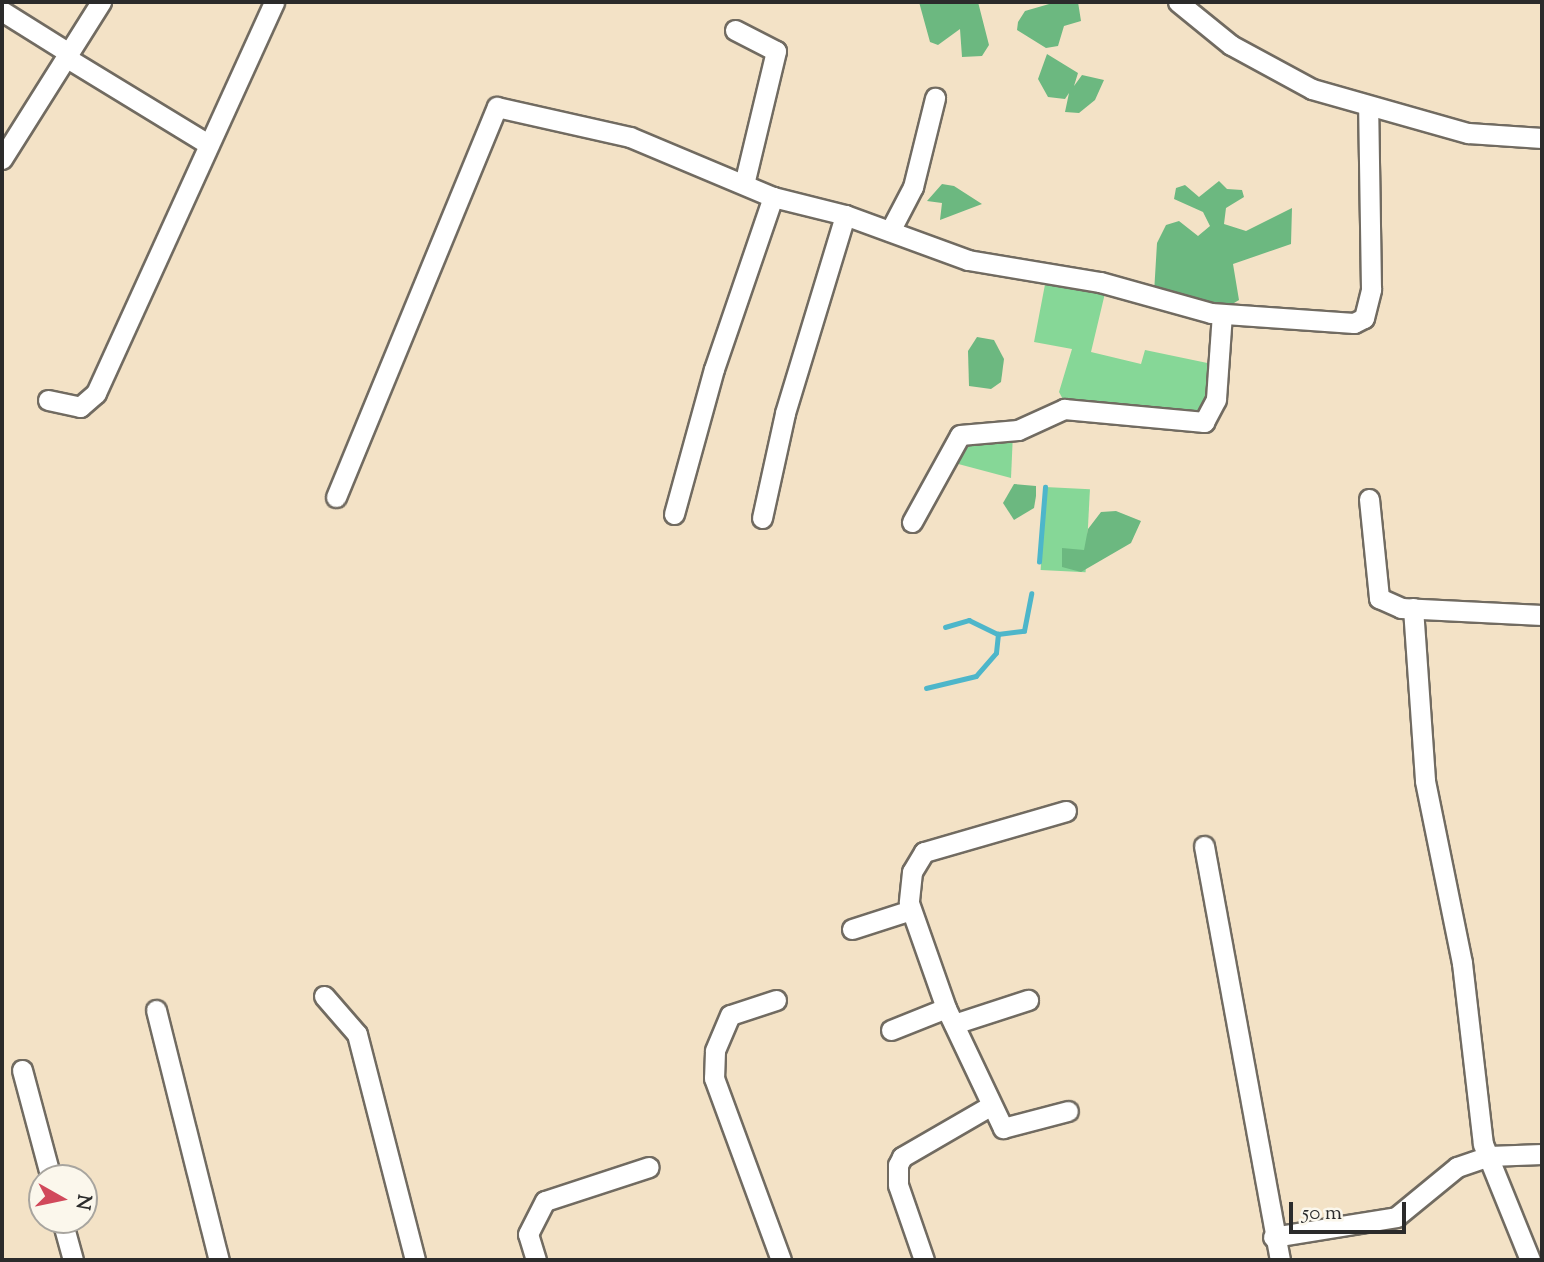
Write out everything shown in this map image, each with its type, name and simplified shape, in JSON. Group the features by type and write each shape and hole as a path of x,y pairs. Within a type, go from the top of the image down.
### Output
{"street":[{"path":"2,159 101,2"},
{"path":"48,400 80,407 96,393 206,144 274,2"},
{"path":"1178,2 1269,68 1368,107 1468,133 1542,138"},
{"path":"2,11 206,144"},
{"path":"735,30 776,51 744,184"},
{"path":"890,231 913,187 935,99"},
{"path":"336,497 497,107 630,137 773,197 845,215 968,260 1100,282 1222,314 1276,322 1354,323 1364,318 1371,289 1368,107"},
{"path":"674,514 714,369 773,197"},
{"path":"762,518 785,413 845,215"},
{"path":"912,522 960,435 1018,430 1064,409 1204,422 1216,399 1222,314"},
{"path":"1369,499 1376,594 1413,608 1542,615"},
{"path":"1413,608 1424,781 1462,963 1489,1156 1530,1260"},
{"path":"1066,811 924,852 912,872 911,910 950,1016 990,1106 1008,1130 1068,1111"},
{"path":"1204,846 1244,1041 1273,1237 1280,1260"},
{"path":"852,929 911,910"},
{"path":"324,996 357,1034 415,1260"},
{"path":"776,1000 730,1015 715,1051 715,1078 781,1260"},
{"path":"891,1030 1028,1000"},
{"path":"156,1010 219,1260"},
{"path":"22,1070 47,1164"},
{"path":"924,1260 898,1185 898,1165 902,1157 990,1106"},
{"path":"1273,1237 1396,1217 1457,1167 1489,1156 1542,1154"},
{"path":"536,1260 528,1234 545,1201 649,1167"},
{"path":"66,1234 73,1260"}],"green space":[{"path":"919,2 978,2 989,45 982,56 962,57 960,29 938,45 930,42"},
{"path":"1056,2 1078,2 1081,21 1064,26 1058,46 1046,48 1017,30 1018,22 1025,11"},
{"path":"1047,54 1078,73 1074,86 1082,75 1104,80 1095,100 1079,113 1065,112 1069,93 1065,99 1048,97 1038,79"},
{"path":"1219,181 1227,189 1242,190 1244,197 1226,208 1224,224 1246,231 1292,208 1291,244 1233,264 1239,300 1229,306 1212,309 1154,293 1157,243 1166,225 1179,221 1198,236 1210,226 1203,212 1174,199 1176,188 1185,185 1199,197"},
{"path":"942,184 954,186 982,204 940,220 942,203 927,201"},
{"path":"1047,274 1106,289 1091,352 1141,364 1145,350 1217,365 1209,413 1066,405 1059,392 1072,349 1034,342"},
{"path":"977,337 994,340 1004,359 1001,382 991,389 969,386 968,351"},
{"path":"1013,433 1011,478 947,461 957,442"},
{"path":"1014,484 1036,486 1036,496 1034,508 1014,520 1003,503"},
{"path":"1045,487 1090,489 1086,572 1041,570"},
{"path":"1116,511 1141,521 1131,543 1081,572 1062,567 1062,548 1084,550 1088,529 1101,512"}],"waterway":[{"path":"1039,562 1045,487"},
{"path":"945,627 969,620 998,634 1024,631 1031,594"},
{"path":"926,688 976,676 996,653 998,634"}]}
